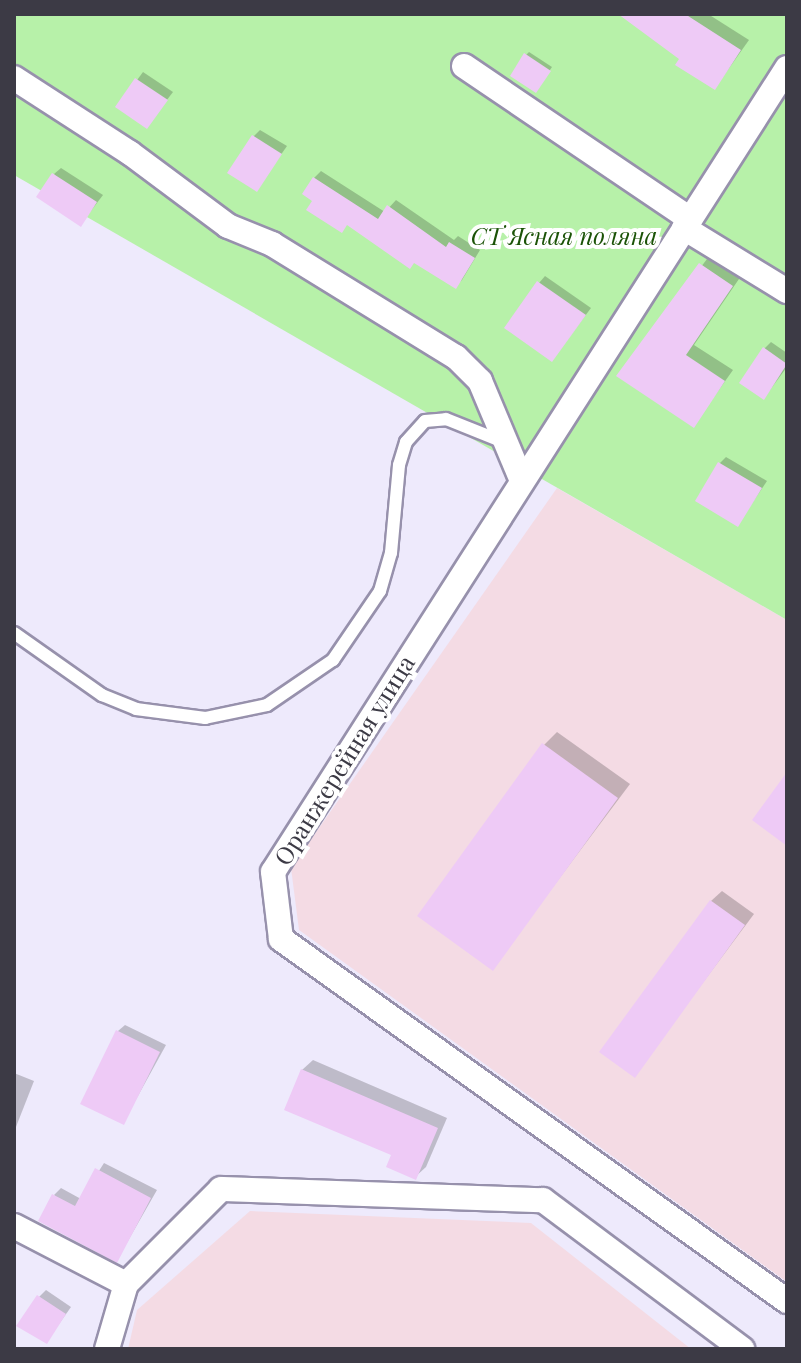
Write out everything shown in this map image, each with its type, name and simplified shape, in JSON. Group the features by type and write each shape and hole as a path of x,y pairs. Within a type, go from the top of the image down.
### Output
{"street":[{"path":"464,66 787,291"},
{"name":"Оранжерейная улица","path":"787,68 273,872 281,939 787,1301"},
{"path":"14,78 130,153 228,226 272,244 456,357 480,381 501,441 522,481"},
{"path":"107,1349 126,1284 221,1189 543,1200 742,1349"},
{"path":"14,1226 126,1284"}],"lane":[{"path":"14,633 102,695 136,709 205,718 267,705 333,660 380,591 391,553 399,465 415,432 425,421 446,419 501,441"}],"shaded area":[{"path":"557,488 787,620 787,1282 299,930 291,868"},
{"path":"250,1211 531,1223 691,1349 128,1349 137,1310"}],"green space":[{"name":"СТ Ясная поляна","path":"14,14 787,14 787,620 14,175"}],"building":[{"path":"618,14 685,14 741,50 715,90 675,65 679,59"},
{"path":"524,53 551,71 536,93 510,76"},
{"path":"135,78 168,100 147,129 115,107"},
{"path":"252,135 282,154 257,192 227,173"},
{"path":"52,173 97,202 81,227 36,197"},
{"path":"313,177 378,219 387,205 446,247 449,242 475,258 456,289 414,263 410,269 347,225 342,233 306,210 312,201 302,194"},
{"path":"699,263 733,286 686,355 725,381 694,428 616,376"},
{"path":"537,281 586,315 552,362 504,328"},
{"path":"763,347 787,364 764,400 739,383"},
{"path":"718,462 762,488 738,527 695,501"},
{"path":"542,743 618,798 493,971 417,916"},
{"path":"787,772 787,846 752,820"},
{"path":"710,900 745,925 635,1078 599,1052"},
{"path":"116,1030 160,1052 124,1125 80,1104"},
{"path":"301,1069 438,1128 416,1180 386,1167 391,1155 284,1110"},
{"path":"95,1168 151,1198 117,1263 38,1221 52,1194 75,1206"},
{"path":"37,1295 66,1314 47,1344 16,1326"}]}
